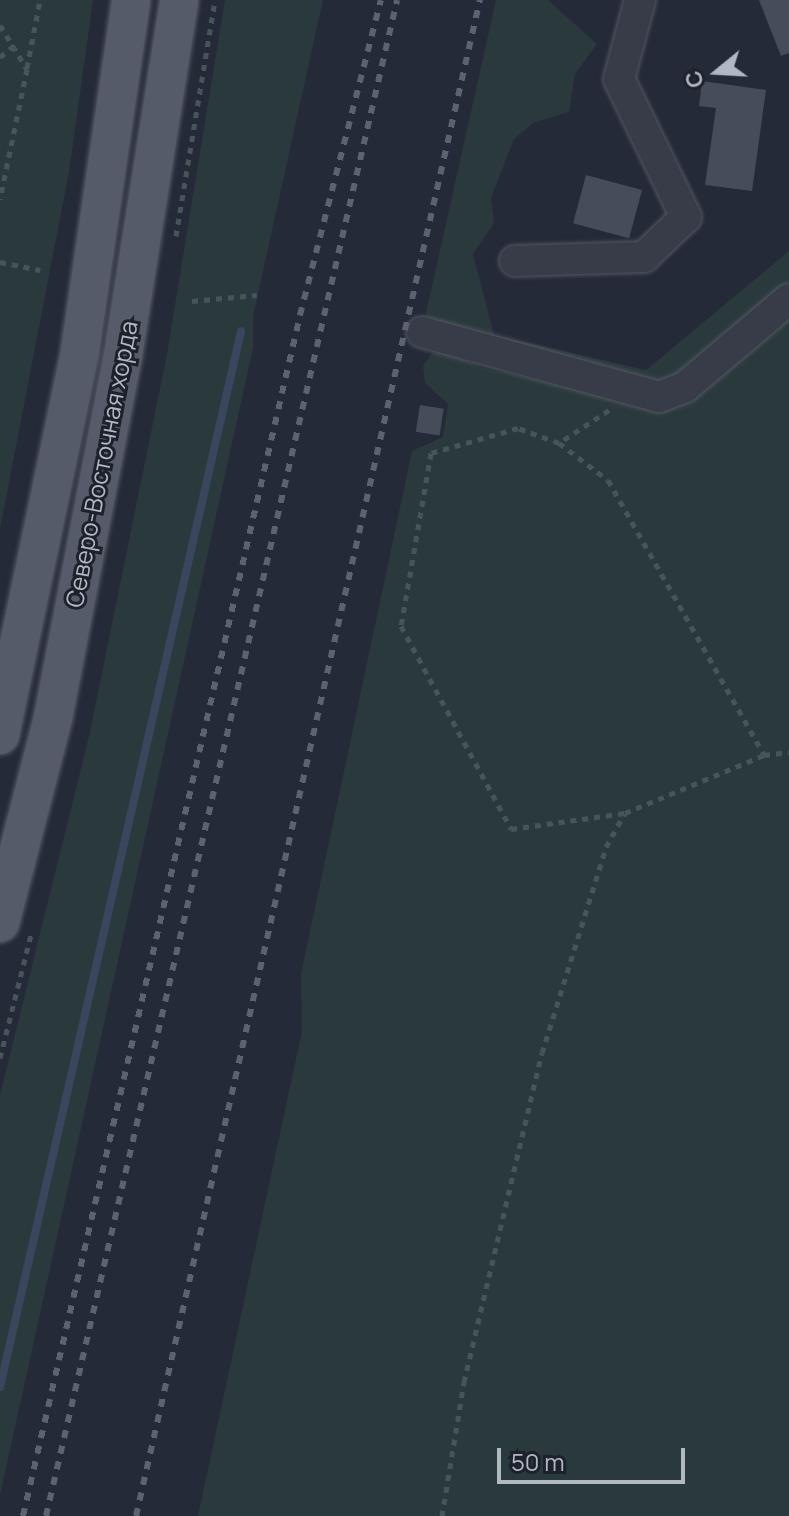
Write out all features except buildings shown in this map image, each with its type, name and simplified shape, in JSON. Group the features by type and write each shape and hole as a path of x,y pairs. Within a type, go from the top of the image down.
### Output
{"main road":[{"name":"Северо-Восточная хорда","path":"0,735 80,351 131,0"},
{"name":"Северо-Восточная хорда","path":"0,923 61,673 179,0"}],"lane":[{"path":"515,261 644,257 686,217 619,79 640,0"},
{"path":"422,332 659,397 685,387 789,299"}],"path":[{"path":"0,199 40,0"},
{"path":"0,25 27,69"},
{"path":"0,57 15,45"},
{"path":"0,262 40,270"},
{"path":"192,301 257,295"},
{"path":"559,443 637,391"},
{"path":"764,755 608,480 559,443 518,428 431,453 401,626 511,829 625,813 764,755 789,752"},
{"path":"442,1516 464,1382 542,1053 606,847 625,813"}],"shaded area":[{"path":"0,0 93,0 69,172 0,529"},
{"path":"225,0 323,0 253,316 253,348 0,1495 0,1095 90,732 167,354"},
{"path":"496,0 548,0 597,44 575,74 569,112 533,123 514,139 491,198 494,223 473,254 494,335 646,370 789,251 789,282 675,376 654,384 430,320 426,313"},
{"path":"789,317 789,1516 198,1516 302,1031 301,974 412,451 443,437 448,404 425,383 423,366 432,353 450,353 479,367 665,408"}],"waterway":[{"path":"0,1387 241,331"}],"railway":[{"path":"23,1516 300,315 381,0"},
{"path":"46,1516 397,0"},
{"path":"136,1516 480,0"}]}
